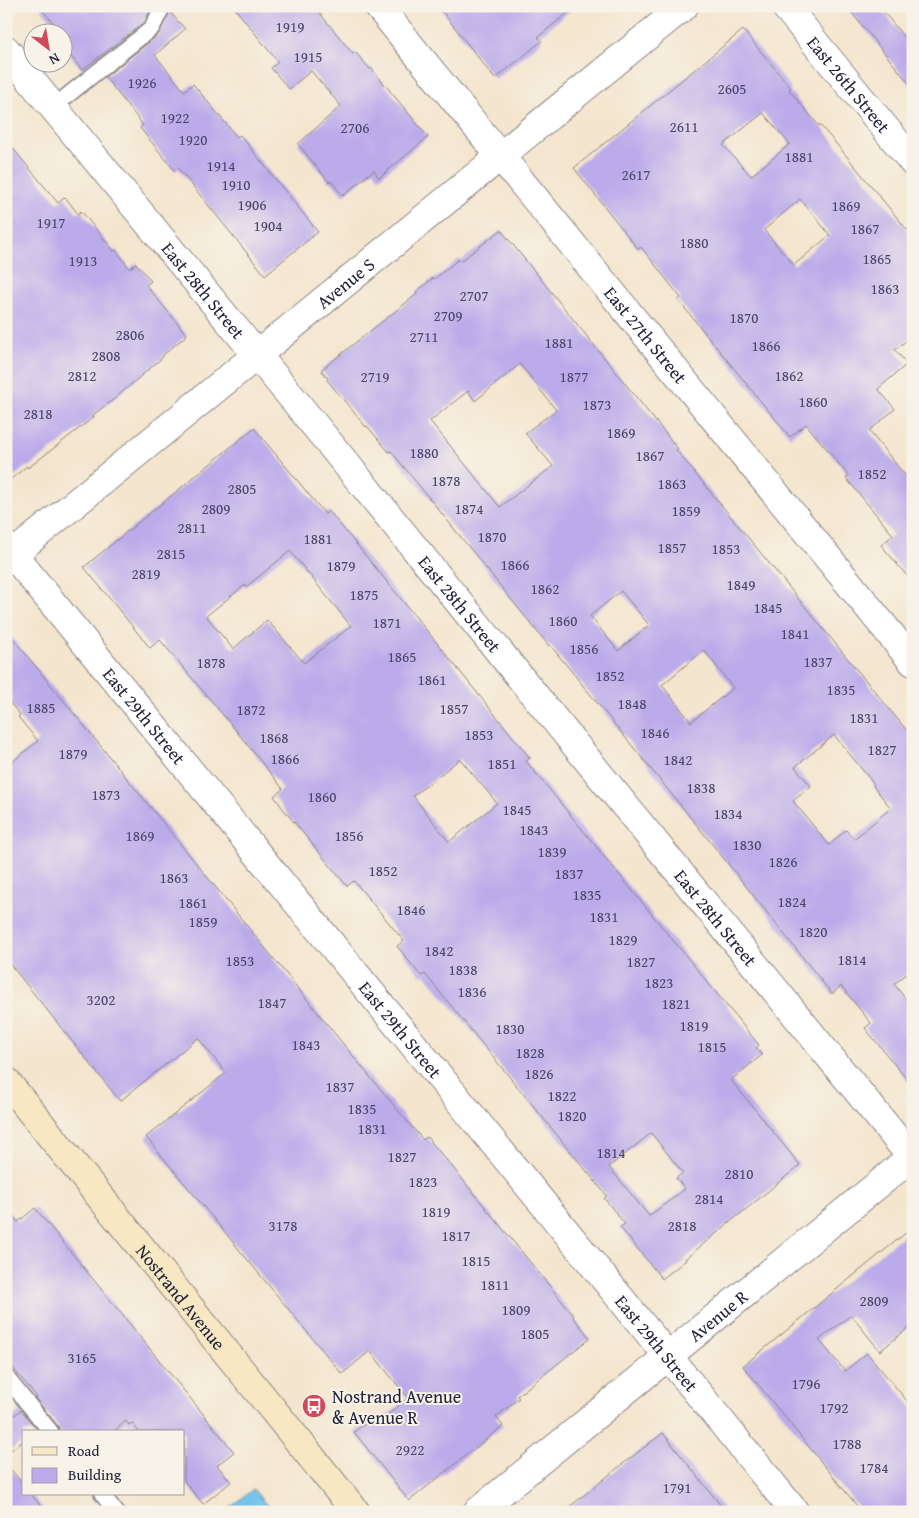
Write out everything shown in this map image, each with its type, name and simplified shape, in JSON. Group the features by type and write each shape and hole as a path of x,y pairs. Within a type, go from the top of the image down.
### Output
{"main road":[{"name":"Nostrand Avenue","path":"6,1082 356,1512"}],"street":[{"name":"East 27th Street","path":"378,6 913,662"},
{"name":"Avenue S","path":"9,554 502,157 684,6"},
{"name":"East 26th Street","path":"785,6 913,162"},
{"name":"East 28th Street","path":"6,50 258,355 912,1158"},
{"name":"East 29th Street","path":"9,554 795,1512"},
{"name":"Avenue R","path":"477,1512 912,1158"}],"lane":[{"path":"53,107 152,28 160,12 158,6"},
{"path":"6,1378 49,1430"},
{"path":"104,1496 116,1512"}],"water":[{"path":"253,1489 271,1510 269,1512 225,1512"}],"building":[{"path":"39,6 149,6 150,11 145,22 82,70 72,58 72,22 53,22"},
{"path":"233,6 314,6 353,54 355,52 371,68 428,137 379,178 374,170 343,196 298,144 341,106 311,71 289,89 271,68 278,62"},
{"path":"438,6 576,6 538,37 542,41 495,79"},
{"path":"846,6 879,6 903,36 913,28 913,88"},
{"path":"169,11 185,29 155,55 184,91 193,84 237,137 240,135 318,232 265,275 178,168 175,171 140,128 143,125 105,77 158,35"},
{"path":"743,30 791,88 789,90 913,237 913,335 895,350 907,364 878,389 895,409 869,431 913,485 913,583 881,545 893,535 846,478 849,476 806,424 790,437 678,300 681,298 641,247 638,249 574,168","holes":["763,113 790,144 751,176 723,145","800,199 830,235 794,265 764,230"]},
{"path":"6,140 58,203 65,197 78,214 81,211 114,251 116,250 130,269 136,263 151,281 146,285 187,335 93,415 94,417 6,483"},
{"path":"501,230 678,449 676,450 913,738 913,969 894,984 913,1008 913,1087 865,1028 871,1023 841,986 832,994 550,645 391,451 389,452 366,427 321,370 417,294 416,292 433,278 459,259 461,261","holes":["520,364 556,410 525,433 553,466 500,507 430,421 468,391 475,401","621,591 649,625 618,651 590,616","704,650 733,688 691,722 662,685","834,735 891,808 854,839 846,830 829,845 793,801 811,786 795,767"]},
{"path":"254,428 325,514 329,511 415,616 530,758 526,761 759,1045 756,1048 762,1055 731,1080 800,1165 662,1279 620,1227 625,1224 604,1198 607,1196 425,974 421,976 397,946 404,941 354,881 347,886 284,810 274,796 283,789 234,728 160,640 150,648 84,567","holes":["290,551 351,626 304,663 267,620 233,649 206,616 245,585 246,587","460,759 497,803 449,842 413,796","651,1133 683,1173 676,1178 685,1189 649,1216 609,1167"]},
{"path":"6,630 371,1078 423,1140 427,1137 454,1169 590,1338 517,1396 519,1398 496,1417 503,1426 409,1501 354,1432 372,1418 377,1424 408,1398 370,1351 342,1374 146,1137 226,1073 198,1038 120,1101 6,959 6,767 38,741 18,717 20,715 6,698"},
{"path":"6,1208 18,1222 35,1208 234,1452 217,1465 231,1482 203,1504 185,1482 185,1430 137,1430 132,1423 129,1425 126,1421 115,1430 59,1430 35,1398 37,1397 6,1360"},
{"path":"913,1227 913,1324 880,1351 851,1315 819,1340 845,1371 867,1353 913,1408 913,1512 862,1512 743,1366"},
{"path":"21,1410 37,1430 22,1430 22,1442 6,1454 6,1422"},
{"path":"663,1433 726,1512 563,1512 629,1459"},
{"path":"6,1464 22,1483 22,1496 33,1496 46,1512 6,1512"}],"place":[{"name":"Nostrand Avenue & Avenue R","path":"314,1406"}]}
